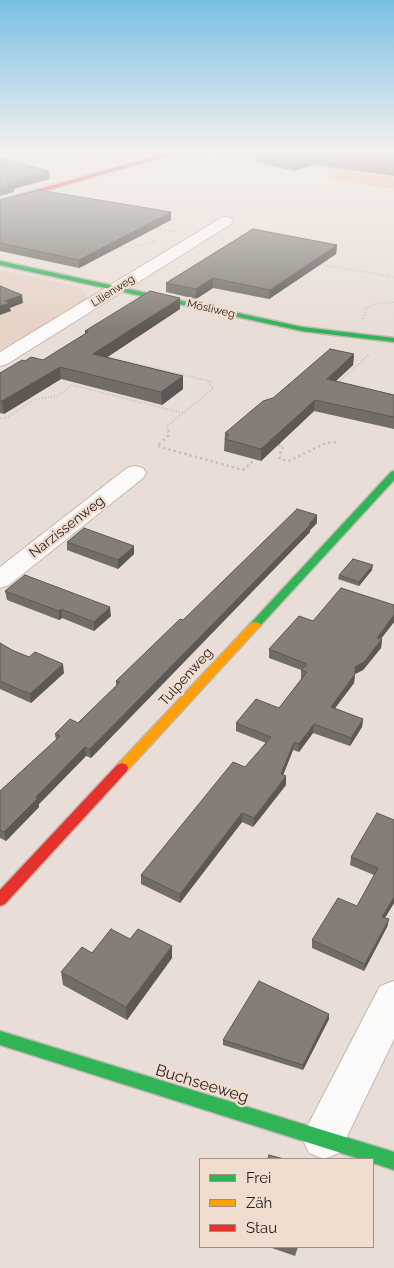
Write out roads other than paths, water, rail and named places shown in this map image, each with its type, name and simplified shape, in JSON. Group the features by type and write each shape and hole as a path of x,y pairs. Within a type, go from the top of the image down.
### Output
{"street":[{"name":"Lilienweg","path":"0,360 200,236 226,222"},
{"name":"Mösliweg","path":"0,264 266,322 357,337 394,340"},
{"name":"Narzissenweg","path":"0,580 135,473"},
{"name":"Tulpenweg","path":"0,900 272,605 360,513 394,474"},
{"path":"324,1138 394,998"},
{"name":"Buchseeweg","path":"0,1038 394,1161"}]}
